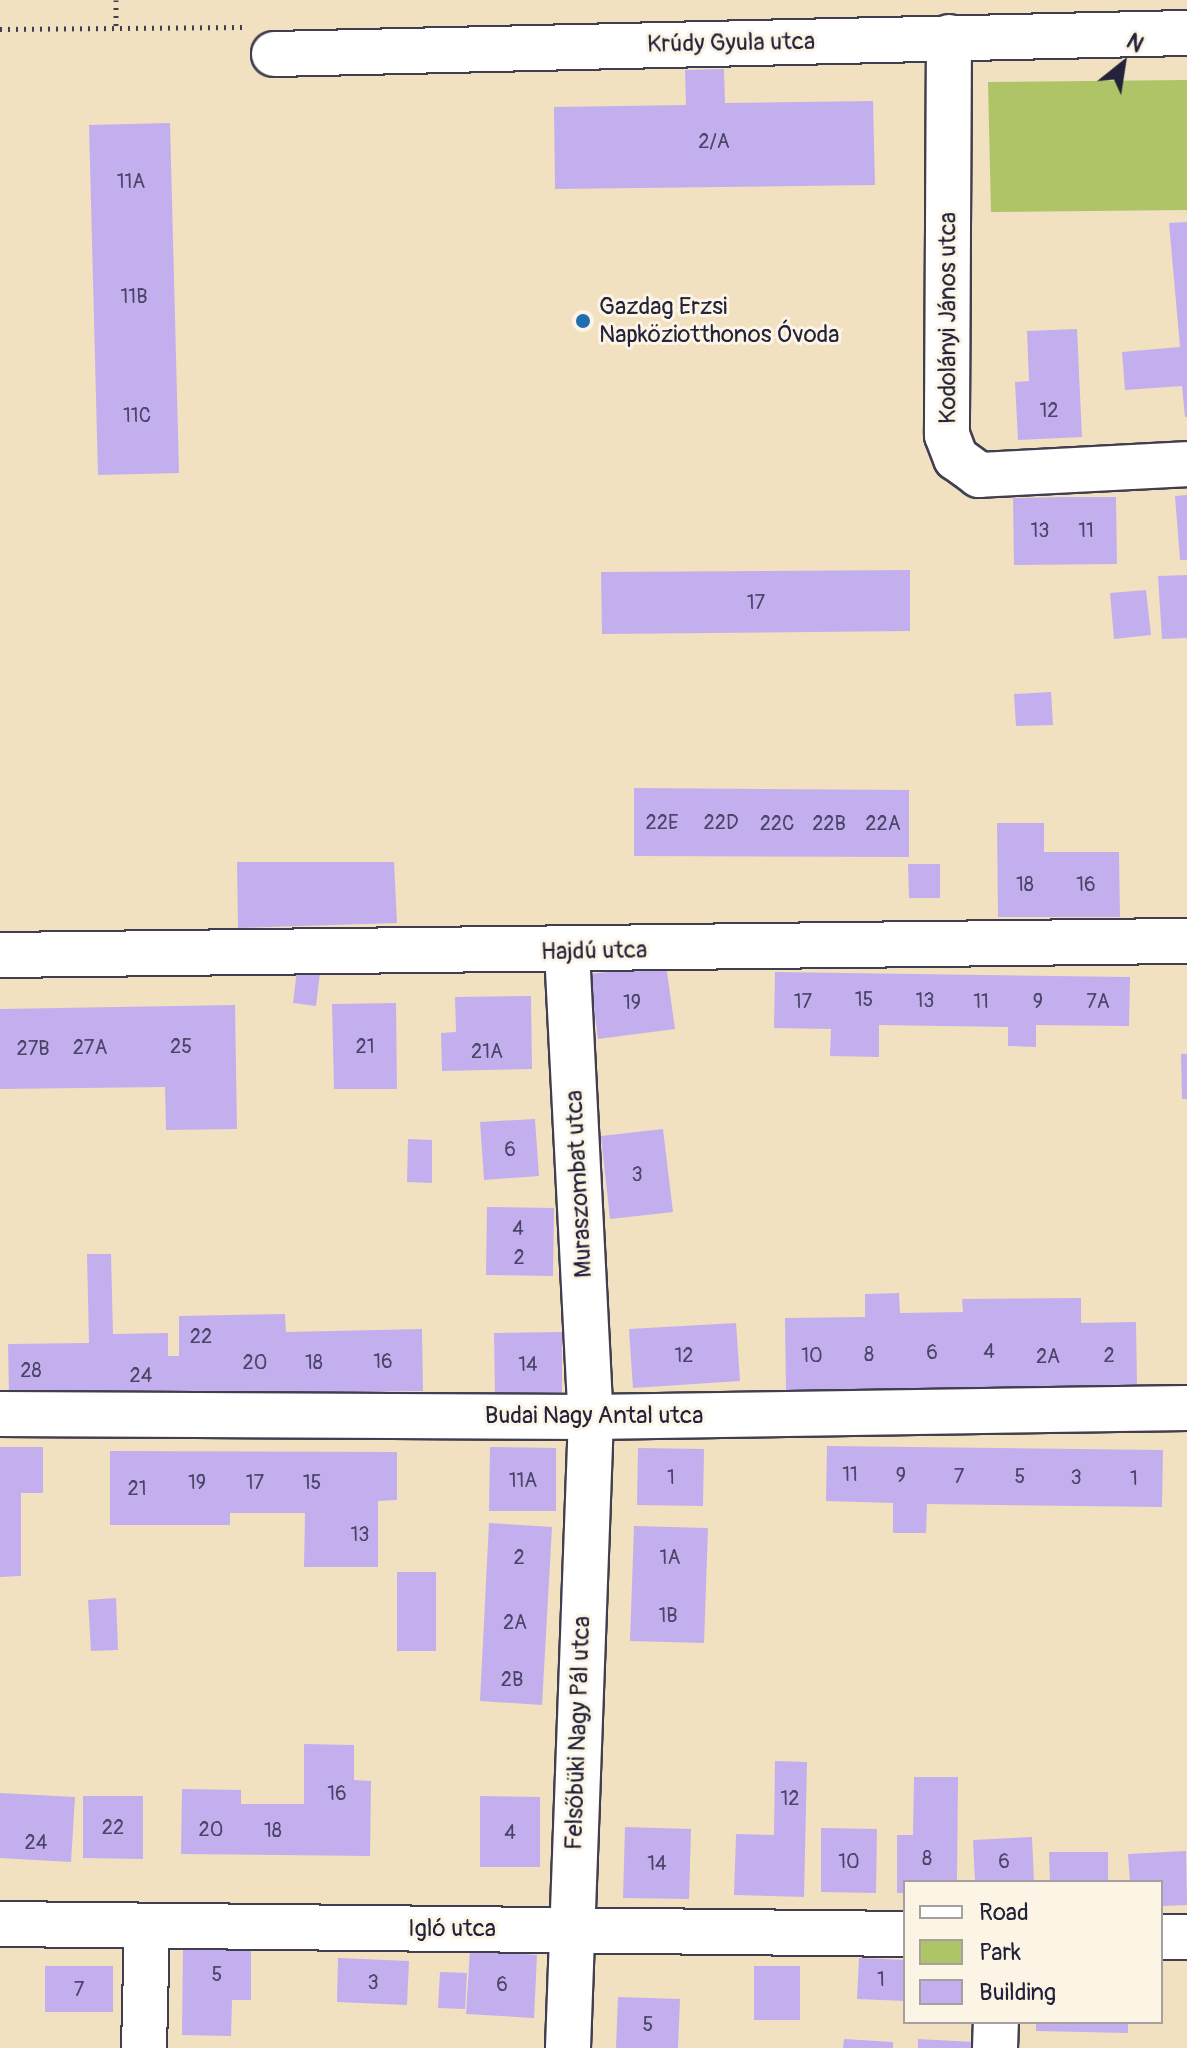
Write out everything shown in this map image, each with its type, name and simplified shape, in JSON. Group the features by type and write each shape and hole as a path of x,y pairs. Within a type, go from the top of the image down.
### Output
{"street":[{"name":"Krúdy Gyula utca","path":"274,54 1187,33"},
{"name":"Kodolányi János utca","path":"949,37 947,435 956,458 979,475 1187,464"},
{"name":"Hajdú utca","path":"0,955 567,951 1187,941"},
{"name":"Muraszombat utca","path":"567,951 591,1417"},
{"name":"Budai Nagy Antal utca","path":"0,1414 591,1417 1187,1408"},
{"name":"Felsőbüki Nagy Pál utca","path":"568,2048 591,1417"},
{"name":"Igló utca","path":"0,1924 903,1934"},
{"path":"144,2048 147,1928"},
{"path":"1163,1937 1187,1937"},
{"path":"995,2048 996,2024"}],"path":[{"path":"116,0 116,30"},
{"path":"0,29 261,26 274,54"}],"green space":[{"path":"1187,80 1187,210 991,212 988,82"}],"building":[{"path":"724,69 725,103 873,101 875,185 555,189 554,107 686,105 685,70"},
{"path":"170,123 179,473 98,475 89,125"},
{"path":"1187,222 1185,417 1182,386 1125,390 1122,352 1180,347 1169,223"},
{"path":"1077,329 1082,437 1018,440 1015,382 1029,381 1027,331"},
{"path":"1187,495 1187,560 1180,560 1175,496"},
{"path":"1116,497 1117,564 1014,565 1013,498"},
{"path":"910,570 910,631 602,634 601,572"},
{"path":"1187,575 1187,638 1162,639 1158,576"},
{"path":"1146,590 1151,635 1114,639 1110,593"},
{"path":"1051,692 1053,725 1016,726 1014,694"},
{"path":"634,788 909,790 909,857 634,856"},
{"path":"997,823 1044,823 1044,852 1119,852 1120,917 998,917"},
{"path":"237,862 394,862 397,923 238,928"},
{"path":"908,864 940,864 940,898 909,898"},
{"path":"666,965 675,1029 598,1039 590,974"},
{"path":"297,970 320,973 316,1006 293,1003"},
{"path":"775,972 1130,977 1129,1026 1036,1025 1036,1047 1008,1046 1008,1027 879,1025 879,1057 830,1056 831,1029 774,1028"},
{"path":"531,996 532,1069 442,1071 441,1033 456,1032 455,997"},
{"path":"396,1003 397,1089 334,1089 332,1004"},
{"path":"235,1005 237,1129 166,1130 165,1087 0,1089 0,1009"},
{"path":"1181,1054 1187,1054 1187,1099 1182,1099"},
{"path":"535,1119 539,1176 484,1180 480,1122"},
{"path":"663,1129 673,1212 610,1219 601,1136"},
{"path":"408,1139 432,1140 432,1183 407,1182"},
{"path":"487,1207 554,1208 553,1276 486,1275"},
{"path":"87,1254 111,1254 113,1334 168,1333 168,1356 179,1356 179,1316 285,1314 286,1332 422,1329 423,1391 9,1397 8,1344 89,1343"},
{"path":"899,1293 900,1313 963,1312 962,1299 1081,1298 1081,1323 1136,1322 1137,1388 786,1392 785,1318 865,1317 865,1294"},
{"path":"736,1323 740,1381 633,1388 629,1329"},
{"path":"562,1332 562,1396 495,1397 494,1333"},
{"path":"827,1446 1163,1450 1162,1507 927,1504 926,1533 893,1533 893,1503 826,1501"},
{"path":"0,1447 43,1447 43,1493 21,1493 21,1576 0,1577"},
{"path":"490,1447 556,1448 556,1511 489,1511"},
{"path":"638,1448 704,1449 703,1506 637,1505"},
{"path":"110,1451 397,1452 397,1500 378,1501 378,1567 304,1567 305,1513 230,1513 230,1525 110,1525"},
{"path":"489,1523 552,1527 542,1705 480,1701"},
{"path":"634,1526 708,1528 704,1643 630,1641"},
{"path":"397,1572 436,1572 436,1651 397,1651"},
{"path":"116,1598 118,1650 91,1651 88,1600"},
{"path":"304,1744 354,1745 354,1780 371,1781 370,1856 181,1854 182,1789 241,1790 241,1804 304,1804"},
{"path":"775,1761 807,1762 804,1897 734,1895 736,1834 774,1835"},
{"path":"914,1777 958,1777 957,1880 903,1880 903,1893 897,1893 897,1835 913,1835"},
{"path":"0,1793 75,1797 71,1862 0,1858"},
{"path":"83,1796 143,1796 143,1859 83,1858"},
{"path":"480,1796 540,1797 540,1867 480,1867"},
{"path":"625,1827 691,1829 689,1899 623,1898"},
{"path":"821,1828 877,1829 876,1893 821,1892"},
{"path":"1032,1837 1034,1880 975,1880 973,1840"},
{"path":"1186,1851 1187,1905 1163,1906 1163,1880 1130,1880 1128,1854"},
{"path":"1049,1852 1108,1852 1108,1880 1050,1880"},
{"path":"183,1948 251,1949 251,2000 232,2000 231,2036 182,2035"},
{"path":"470,1950 537,1955 534,2018 466,2014"},
{"path":"338,1958 409,1961 407,2005 337,2002"},
{"path":"859,1958 903,1960 903,2001 857,1999"},
{"path":"45,1966 113,1966 113,2012 45,2012"},
{"path":"754,1966 800,1966 800,2020 754,2020"},
{"path":"440,1972 467,1973 465,2009 438,2008"},
{"path":"618,1997 680,1999 678,2048 616,2048"},
{"path":"1036,2024 1128,2024 1128,2033 1036,2031"},
{"path":"844,2039 893,2042 893,2048 843,2048"},
{"path":"918,2039 974,2042 974,2048 918,2048"}],"place":[{"name":"Gazdag Erzsi Napköziotthonos Óvoda","path":"583,321"}]}
